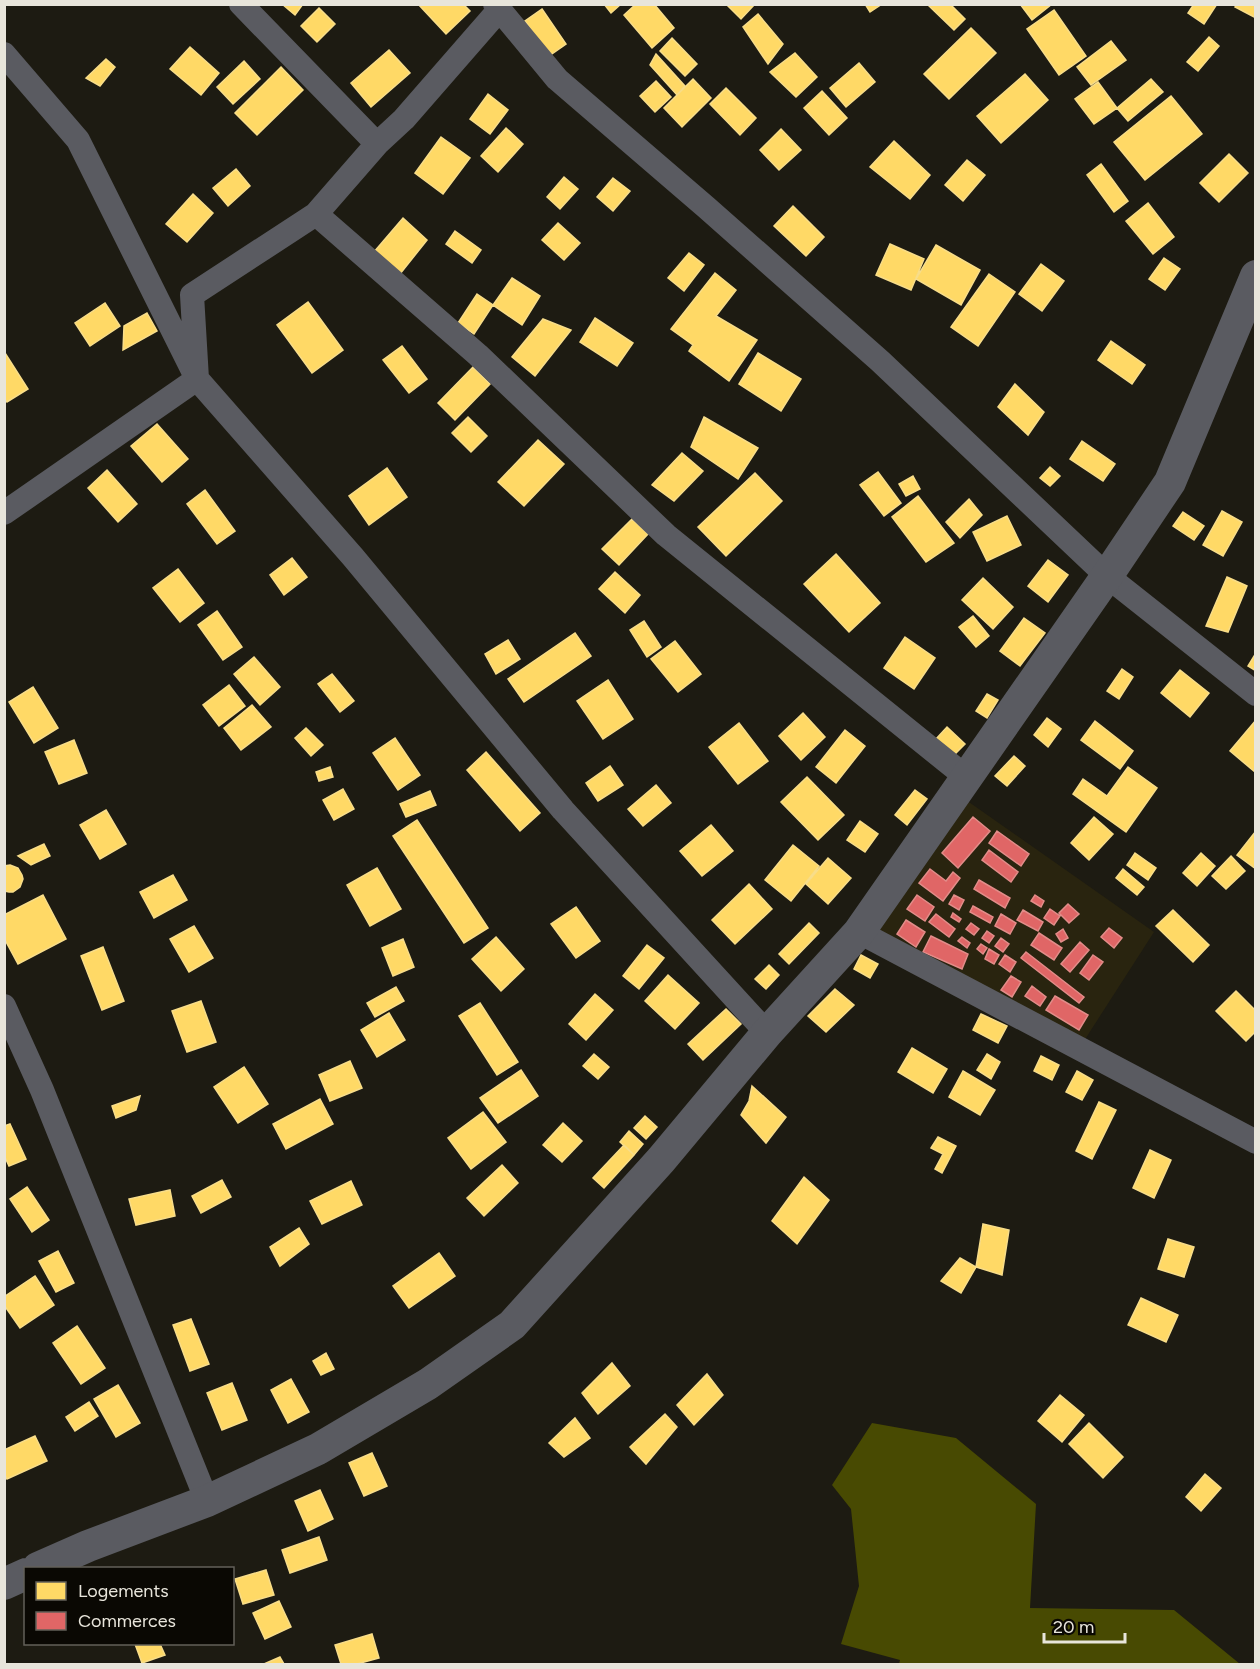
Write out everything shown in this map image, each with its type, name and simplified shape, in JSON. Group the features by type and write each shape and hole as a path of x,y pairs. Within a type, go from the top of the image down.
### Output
{"street":[{"path":"241,4 377,144"},
{"path":"197,379 192,296 316,214 377,144 404,119 497,7 557,79 707,208 880,362 1107,576 1256,694"},
{"path":"4,54 78,140 197,379 353,556 563,810 767,1033"},
{"path":"316,214 478,356 666,535 966,777"},
{"path":"42,1567 88,1546 207,1501 318,1449 429,1384 512,1325 661,1160 767,1033 860,932 1170,482 1256,276"},
{"path":"4,513 197,379"},
{"path":"860,932 1256,1142"},
{"path":"4,1006 42,1090 207,1501"},
{"path":"4,1584 24,1575"}],"shaded area":[{"path":"966,800 1154,932 1082,1044 874,930"},
{"path":"872,1423 956,1438 1036,1504 1030,1608 1174,1610 1240,1664 899,1664 900,1660 841,1644 859,1586 851,1509 832,1485"}],"building: Logements":[{"path":"282,4 303,4 295,15"},
{"path":"418,4 463,4 470,11 446,34"},
{"path":"604,4 621,4 611,13"},
{"path":"636,4 654,4 674,28 652,48 624,15"},
{"path":"726,4 755,4 741,19"},
{"path":"865,4 882,4 870,12"},
{"path":"927,4 950,4 965,19 954,30"},
{"path":"1020,4 1052,4 1032,20"},
{"path":"1194,4 1217,4 1204,24 1188,13"},
{"path":"1237,4 1256,4 1256,18 1235,7"},
{"path":"319,8 335,24 317,42 301,26"},
{"path":"542,9 566,44 549,56 525,21"},
{"path":"1054,10 1086,56 1059,75 1027,29"},
{"path":"758,14 783,44 768,64 743,27"},
{"path":"971,28 996,53 949,99 924,74"},
{"path":"1209,37 1219,46 1198,71 1187,62"},
{"path":"672,38 697,64 685,76 660,51"},
{"path":"1111,41 1126,60 1091,85 1077,67"},
{"path":"190,47 219,73 201,95 170,69"},
{"path":"389,50 410,73 371,107 351,83"},
{"path":"795,53 817,77 796,97 770,72"},
{"path":"656,54 685,86 677,95 650,65"},
{"path":"106,59 115,67 100,86 86,78"},
{"path":"244,61 260,79 233,104 217,87"},
{"path":"859,63 875,82 846,107 830,88"},
{"path":"281,67 303,90 257,135 235,113"},
{"path":"1025,74 1048,100 1001,143 977,116"},
{"path":"693,79 711,98 682,127 664,108"},
{"path":"1151,79 1163,92 1128,121 1117,108"},
{"path":"656,81 671,97 655,112 640,96"},
{"path":"1098,82 1117,108 1094,124 1075,99"},
{"path":"726,88 756,118 740,135 710,104"},
{"path":"822,91 847,118 829,135 804,108"},
{"path":"488,94 508,110 490,134 470,119"},
{"path":"1171,96 1202,134 1145,180 1114,142"},
{"path":"506,128 523,144 498,172 481,156"},
{"path":"781,129 801,150 779,170 760,150"},
{"path":"441,137 470,158 443,194 415,173"},
{"path":"894,141 930,175 910,199 870,167"},
{"path":"1229,154 1248,173 1219,202 1200,183"},
{"path":"967,160 985,175 963,201 945,185"},
{"path":"1101,164 1128,201 1114,212 1087,175"},
{"path":"236,169 250,186 228,206 213,188"},
{"path":"564,177 578,189 560,209 547,197"},
{"path":"613,178 630,191 613,211 597,197"},
{"path":"193,194 213,213 187,242 166,224"},
{"path":"1148,203 1174,237 1153,254 1126,221"},
{"path":"793,206 824,237 806,256 774,226"},
{"path":"403,218 427,240 400,274 374,252"},
{"path":"558,223 580,243 564,260 542,240"},
{"path":"455,231 481,250 472,263 446,244"},
{"path":"890,244 924,259 911,290 876,275"},
{"path":"936,245 980,270 961,305 916,279"},
{"path":"689,253 704,265 684,291 668,278"},
{"path":"1164,258 1180,269 1165,290 1149,279"},
{"path":"1041,264 1064,281 1042,311 1019,294"},
{"path":"715,273 736,290 716,316 757,340 729,381 689,351 693,345 671,329"},
{"path":"989,274 1015,292 978,346 951,327"},
{"path":"512,278 540,296 522,325 493,305"},
{"path":"477,294 493,305 474,334 458,323"},
{"path":"308,302 343,350 312,373 277,325"},
{"path":"105,303 120,326 90,346 75,323"},
{"path":"147,313 157,331 123,350 124,326"},
{"path":"595,318 633,343 617,366 580,342"},
{"path":"543,319 571,330 535,376 512,357"},
{"path":"1111,341 1145,365 1132,384 1098,360"},
{"path":"402,346 427,379 409,393 383,360"},
{"path":"5,353 28,389 7,402 4,398"},
{"path":"758,353 801,379 781,411 739,384"},
{"path":"473,367 490,384 455,420 438,403"},
{"path":"1015,384 1044,412 1028,435 998,407"},
{"path":"468,417 487,436 471,452 452,433"},
{"path":"704,417 758,448 738,479 691,447"},
{"path":"157,424 188,459 162,482 131,446"},
{"path":"538,440 564,464 524,506 498,482"},
{"path":"1082,441 1115,464 1103,481 1070,459"},
{"path":"682,453 703,471 674,501 652,485"},
{"path":"1050,467 1060,476 1050,486 1040,478"},
{"path":"387,468 407,497 369,525 349,496"},
{"path":"107,470 137,504 118,522 88,488"},
{"path":"878,472 901,503 884,516 860,485"},
{"path":"755,473 782,501 726,556 698,527"},
{"path":"913,476 920,489 906,496 899,484"},
{"path":"205,490 235,531 217,544 187,504"},
{"path":"918,496 954,543 926,562 892,517"},
{"path":"969,499 982,515 960,538 946,522"},
{"path":"1222,511 1242,522 1223,556 1203,545"},
{"path":"1183,512 1204,526 1194,540 1173,526"},
{"path":"1007,516 1021,545 987,561 973,532"},
{"path":"632,519 648,534 619,565 602,549"},
{"path":"836,554 880,603 849,632 804,584"},
{"path":"292,558 307,577 284,595 270,575"},
{"path":"1048,560 1068,575 1048,602 1028,586"},
{"path":"178,569 204,603 180,622 153,588"},
{"path":"615,572 640,595 625,613 599,589"},
{"path":"1227,577 1247,586 1228,632 1206,626"},
{"path":"983,578 1013,607 993,629 962,600"},
{"path":"217,611 242,647 223,660 198,625"},
{"path":"973,616 989,636 976,647 959,627"},
{"path":"1024,618 1045,633 1020,666 1000,651"},
{"path":"644,621 661,647 647,657 630,630"},
{"path":"575,633 591,656 524,702 508,679"},
{"path":"905,637 935,658 914,689 884,668"},
{"path":"508,640 520,659 496,674 485,654"},
{"path":"675,641 701,674 678,692 651,659"},
{"path":"1256,653 1256,671 1248,666"},
{"path":"254,657 280,687 260,705 234,674"},
{"path":"1122,669 1133,677 1119,699 1107,691"},
{"path":"1180,670 1209,693 1190,717 1161,693"},
{"path":"332,674 354,701 340,712 318,684"},
{"path":"608,680 633,719 603,739 577,701"},
{"path":"229,685 245,706 219,726 203,705"},
{"path":"33,687 58,728 34,743 9,702"},
{"path":"987,694 998,700 987,718 976,711"},
{"path":"252,705 271,727 241,750 224,728"},
{"path":"803,713 825,737 801,760 779,736"},
{"path":"1047,718 1061,729 1048,747 1034,735"},
{"path":"1256,720 1256,771 1255,772 1230,751"},
{"path":"1095,721 1133,751 1120,769 1081,740"},
{"path":"739,723 768,761 738,784 709,747"},
{"path":"947,727 965,744 954,755 936,739"},
{"path":"306,728 323,745 311,756 295,738"},
{"path":"845,730 865,746 836,783 816,767"},
{"path":"395,738 420,775 398,790 373,753"},
{"path":"74,740 87,773 59,784 45,752"},
{"path":"486,752 540,813 520,831 467,770"},
{"path":"1014,756 1025,766 1007,786 995,776"},
{"path":"610,766 623,785 598,801 586,783"},
{"path":"330,767 333,777 319,781 316,772"},
{"path":"1128,767 1157,788 1126,832 1073,794 1083,779 1107,796"},
{"path":"807,777 844,815 818,840 781,802"},
{"path":"656,785 671,803 643,826 628,809"},
{"path":"343,789 354,809 334,820 323,800"},
{"path":"915,790 927,799 907,825 895,815"},
{"path":"430,791 436,805 406,817 400,804"},
{"path":"106,810 126,844 100,859 80,825"},
{"path":"1094,817 1113,834 1089,860 1071,843"},
{"path":"417,820 488,928 464,943 393,836"},
{"path":"860,821 878,834 865,852 847,840"},
{"path":"711,825 733,851 702,876 680,851"},
{"path":"1256,831 1256,869 1237,855"},
{"path":"44,844 50,856 31,865 18,856"},
{"path":"793,845 819,866 791,901 765,880"},
{"path":"1135,853 1156,868 1148,880 1127,865"},
{"path":"1201,853 1215,866 1197,886 1183,873"},
{"path":"1231,856 1245,871 1226,889 1212,876"},
{"path":"828,858 851,878 828,904 806,884"},
{"path":"10,865 18,868 23,879 20,887 13,892 4,891 4,866"},
{"path":"377,868 401,909 370,926 347,885"},
{"path":"1123,869 1144,887 1137,895 1116,878"},
{"path":"173,875 187,900 154,918 140,892"},
{"path":"749,884 772,909 735,944 712,920"},
{"path":"43,895 66,939 18,964 4,938 4,915"},
{"path":"576,907 600,941 576,958 551,924"},
{"path":"1173,910 1209,945 1193,962 1156,926"},
{"path":"809,923 819,933 789,964 779,954"},
{"path":"194,926 213,958 189,972 170,939"},
{"path":"496,937 524,969 501,991 472,959"},
{"path":"403,939 414,967 393,976 382,948"},
{"path":"647,945 664,958 639,989 623,976"},
{"path":"103,947 124,1001 102,1010 81,956"},
{"path":"861,955 878,964 870,978 854,969"},
{"path":"769,965 779,975 766,989 755,979"},
{"path":"668,975 699,1003 675,1029 645,1001"},
{"path":"396,987 404,1001 375,1017 367,1003"},
{"path":"835,989 854,1005 826,1032 808,1016"},
{"path":"1236,991 1256,1011 1256,1031 1246,1041 1216,1011"},
{"path":"595,994 613,1010 586,1040 569,1024"},
{"path":"201,1001 216,1042 187,1052 172,1011"},
{"path":"480,1003 518,1062 497,1075 459,1016"},
{"path":"726,1009 741,1024 703,1060 688,1044"},
{"path":"389,1013 405,1040 377,1057 361,1030"},
{"path":"981,1014 1007,1026 998,1043 973,1030"},
{"path":"912,1048 947,1069 933,1093 898,1072"},
{"path":"594,1054 609,1067 598,1079 583,1066"},
{"path":"987,1054 1000,1062 991,1079 977,1070"},
{"path":"1041,1056 1059,1065 1052,1080 1034,1071"},
{"path":"350,1061 362,1088 330,1101 319,1075"},
{"path":"244,1067 268,1104 238,1123 214,1087"},
{"path":"521,1070 538,1096 498,1123 480,1098"},
{"path":"963,1071 995,1090 980,1115 949,1097"},
{"path":"1077,1071 1093,1080 1082,1100 1066,1092"},
{"path":"752,1086 786,1117 766,1143 741,1115 749,1101"},
{"path":"140,1096 136,1110 116,1118 112,1106"},
{"path":"320,1099 333,1124 286,1149 273,1124"},
{"path":"1099,1102 1116,1110 1092,1159 1076,1151"},
{"path":"483,1112 506,1142 471,1169 448,1138"},
{"path":"645,1116 657,1127 646,1139 634,1128"},
{"path":"563,1123 582,1141 562,1162 543,1145"},
{"path":"10,1124 26,1159 9,1166 4,1155 4,1126"},
{"path":"629,1131 643,1144 634,1155 620,1142"},
{"path":"938,1137 956,1146 942,1173 935,1169 943,1154 931,1148"},
{"path":"624,1145 634,1155 604,1188 593,1178"},
{"path":"1150,1150 1171,1160 1154,1198 1133,1188"},
{"path":"502,1165 518,1183 484,1216 467,1198"},
{"path":"804,1177 829,1200 797,1244 772,1221"},
{"path":"222,1180 231,1197 201,1213 192,1196"},
{"path":"351,1181 362,1205 322,1224 310,1201"},
{"path":"27,1187 49,1220 32,1232 10,1199"},
{"path":"170,1190 175,1216 136,1225 129,1199"},
{"path":"983,1224 1009,1230 1002,1275 976,1267"},
{"path":"299,1228 309,1244 280,1266 270,1247"},
{"path":"1168,1239 1194,1247 1184,1277 1158,1269"},
{"path":"58,1251 74,1283 56,1292 39,1261"},
{"path":"439,1253 455,1276 409,1308 393,1286"},
{"path":"960,1258 976,1267 961,1293 941,1281"},
{"path":"35,1276 54,1305 20,1328 4,1305 4,1297"},
{"path":"1141,1298 1178,1315 1166,1342 1128,1325"},
{"path":"191,1319 209,1364 190,1371 173,1325"},
{"path":"77,1326 105,1368 81,1384 53,1343"},
{"path":"326,1353 334,1369 321,1375 313,1361"},
{"path":"612,1363 630,1386 598,1414 582,1393"},
{"path":"707,1374 723,1395 694,1425 677,1405"},
{"path":"291,1379 309,1412 288,1423 271,1390"},
{"path":"232,1383 247,1420 222,1430 207,1393"},
{"path":"118,1385 140,1423 116,1437 94,1399"},
{"path":"1060,1395 1084,1415 1062,1442 1038,1421"},
{"path":"89,1402 98,1416 75,1431 66,1417"},
{"path":"665,1414 677,1427 646,1464 630,1447"},
{"path":"575,1418 590,1438 564,1457 549,1443"},
{"path":"1089,1423 1123,1457 1103,1478 1069,1444"},
{"path":"35,1436 47,1461 7,1479 4,1473 4,1450"},
{"path":"372,1453 387,1486 364,1496 349,1463"},
{"path":"1205,1474 1221,1488 1201,1511 1186,1497"},
{"path":"320,1490 333,1519 308,1531 295,1501"},
{"path":"319,1537 327,1560 290,1573 282,1550"},
{"path":"266,1570 274,1595 243,1604 235,1579"},
{"path":"279,1601 291,1627 265,1639 253,1613"},
{"path":"372,1634 379,1658 357,1664 341,1664 335,1645"},
{"path":"135,1645 160,1645 165,1655 142,1663"},
{"path":"280,1657 284,1664 264,1664"}],"building: Commerces":[{"path":"973,817 990,831 958,868 942,853"},
{"path":"997,831 1029,854 1021,866 989,843"},
{"path":"989,850 1018,872 1011,882 982,860"},
{"path":"930,869 946,881 953,872 960,878 943,901 919,883"},
{"path":"979,880 1010,898 1005,908 974,889"},
{"path":"917,895 934,907 925,921 907,909"},
{"path":"954,895 964,900 959,910 949,904"},
{"path":"1035,895 1044,901 1041,907 1031,901"},
{"path":"1068,904 1079,914 1069,923 1059,913"},
{"path":"973,906 993,917 990,923 970,912"},
{"path":"1050,909 1060,916 1054,925 1044,918"},
{"path":"1023,910 1043,922 1038,931 1017,920"},
{"path":"953,913 961,919 959,922 951,917"},
{"path":"936,914 955,929 949,937 929,922"},
{"path":"1001,914 1016,923 1010,934 995,926"},
{"path":"906,920 925,932 916,947 897,934"},
{"path":"971,923 979,929 974,935 966,929"},
{"path":"1109,928 1122,938 1114,948 1101,937"},
{"path":"1063,929 1068,938 1061,942 1056,934"},
{"path":"987,931 994,936 989,943 982,938"},
{"path":"1039,933 1062,948 1054,960 1031,945"},
{"path":"931,936 968,954 962,969 923,952"},
{"path":"962,937 970,943 967,948 958,941"},
{"path":"1001,938 1009,944 1003,952 995,946"},
{"path":"1080,942 1089,950 1070,972 1061,964"},
{"path":"981,944 987,948 983,954 977,949"},
{"path":"989,949 999,955 994,964 985,959"},
{"path":"1026,952 1084,997 1079,1003 1021,958"},
{"path":"1005,955 1016,962 1010,972 999,964"},
{"path":"1093,955 1103,962 1089,980 1080,973"},
{"path":"1011,976 1021,982 1012,997 1001,990"},
{"path":"1032,986 1046,997 1040,1006 1025,996"},
{"path":"1055,996 1088,1015 1079,1030 1046,1010"}]}
